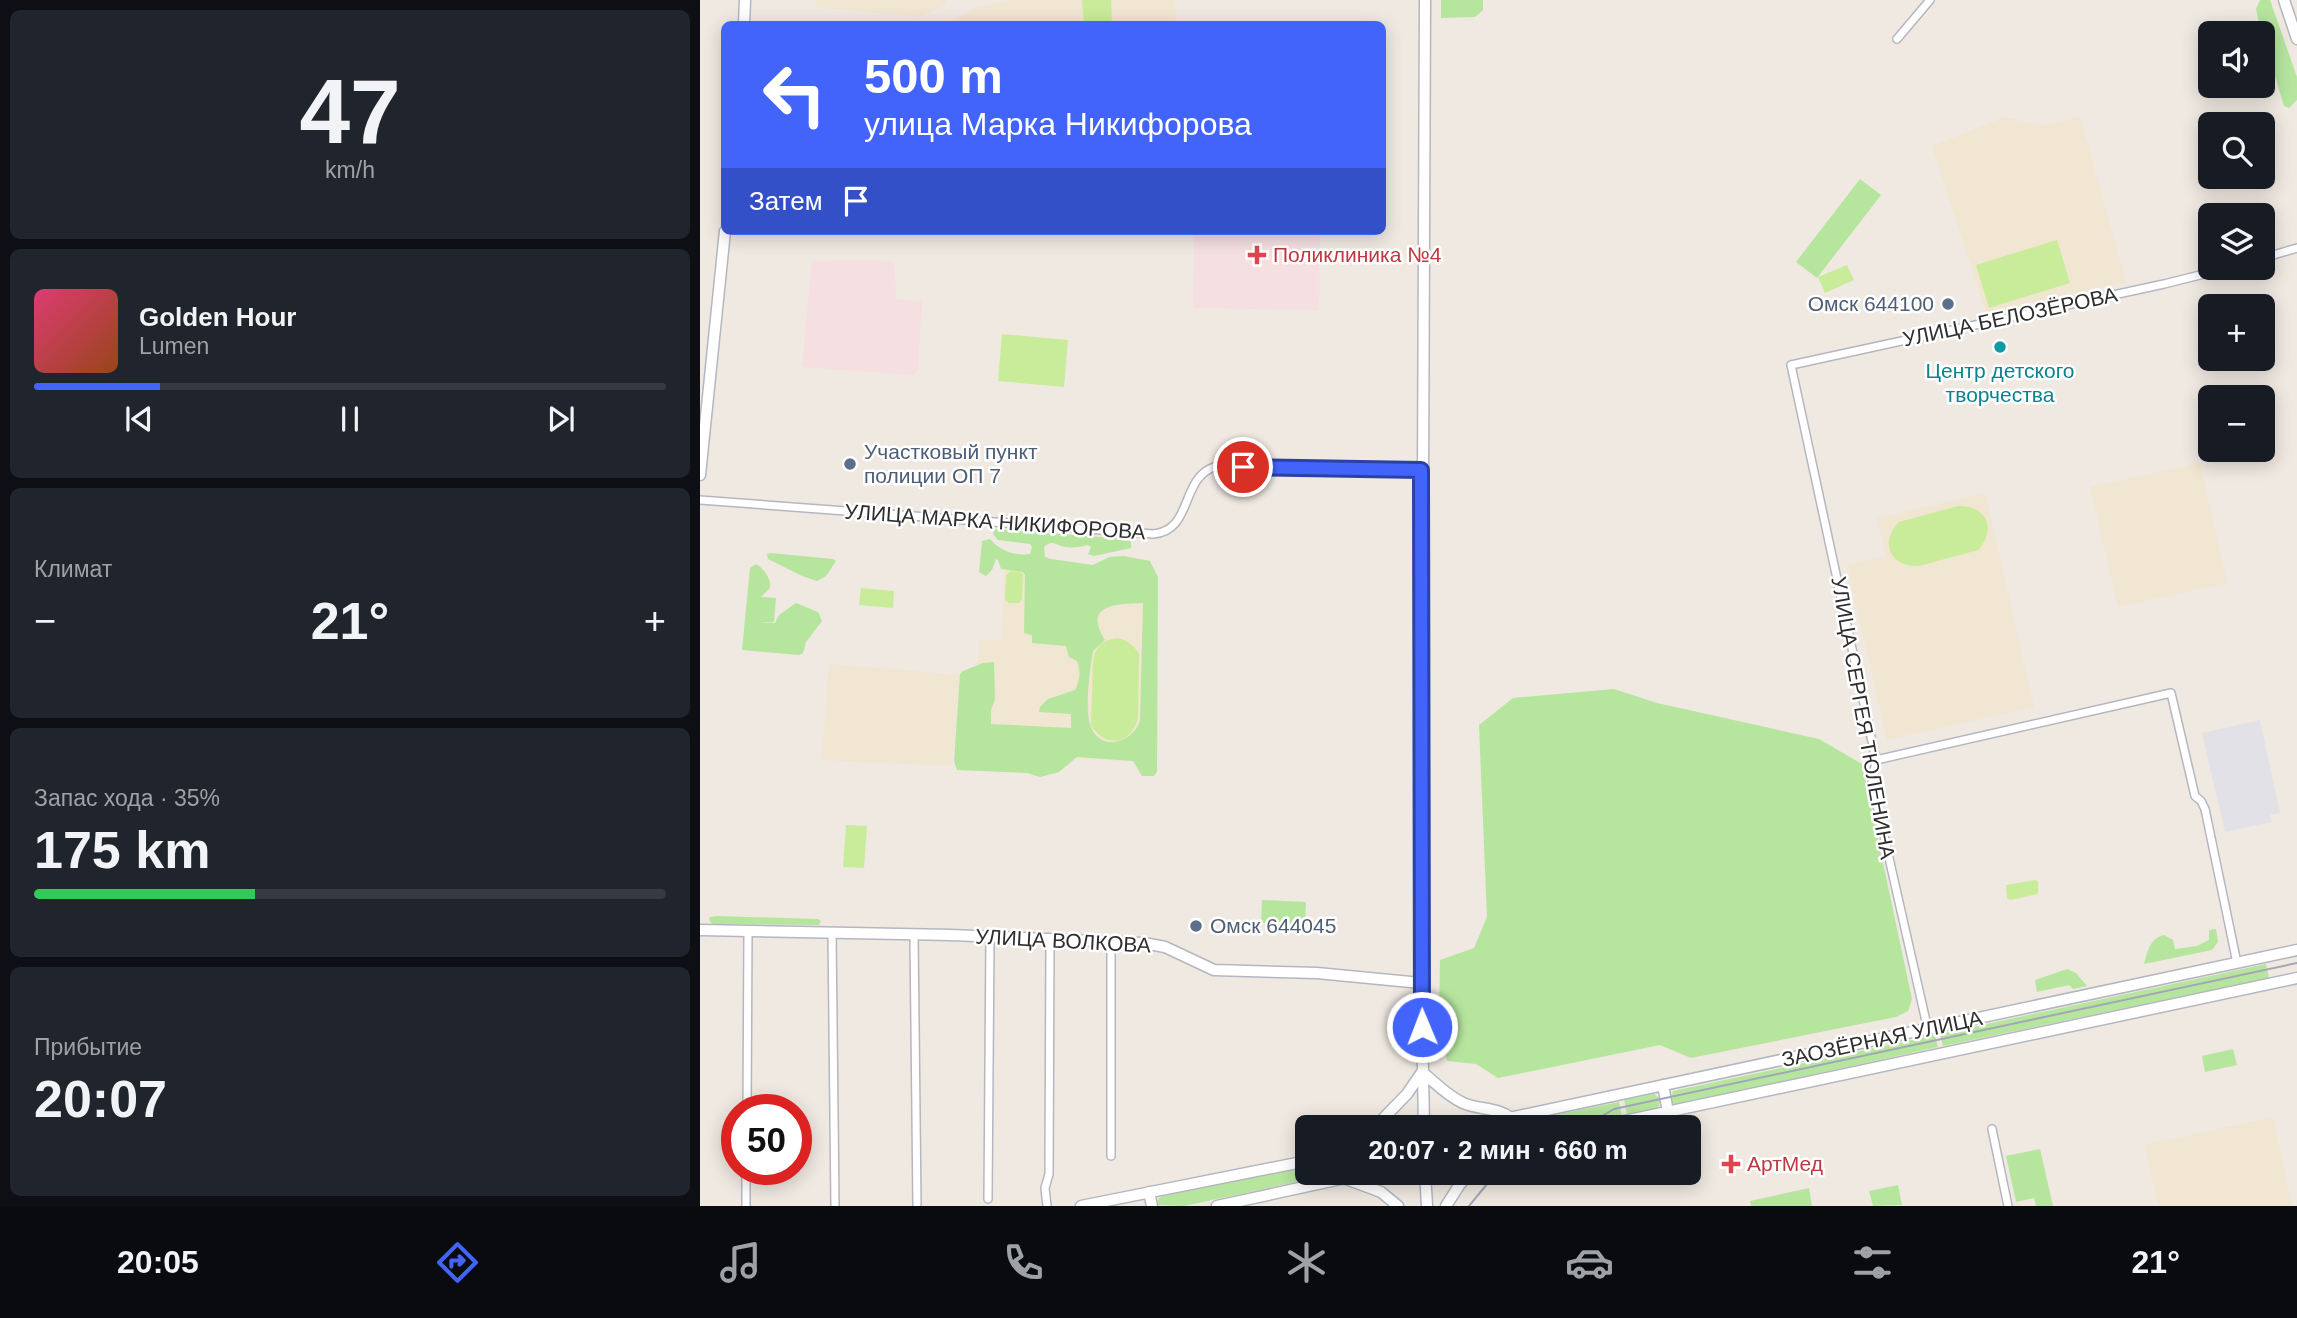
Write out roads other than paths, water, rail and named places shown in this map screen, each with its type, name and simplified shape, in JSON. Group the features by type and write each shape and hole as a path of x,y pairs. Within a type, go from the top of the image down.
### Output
{"main road":[{"path":"744,21 745,0"},
{"path":"1424,1115 1421,470 1425,0"},
{"path":"2284,0 2297,39"},
{"path":"700,475 725,235"},
{"name":"УЛИЦА ВОЛКОВА","path":"700,930 1111,940 1154,944 1202,966 1227,972 1317,973 1421,983"},
{"name":"ЗАОЗЁРНАЯ УЛИЦА","path":"1525,1115 2297,950"},
{"name":"ЗАОЗЁРНАЯ УЛИЦА","path":"1654,1115 2297,978"},
{"path":"1422,1072 1455,1099 1478,1108 1502,1111 1507,1115"},
{"path":"1387,1115 1408,1094 1422,1072"},
{"path":"1663,1085 1668,1112"},
{"path":"1081,1206 1295,1163"},
{"path":"1217,1206 1313,1185"},
{"path":"1363,1185 1381,1192 1398,1206"},
{"path":"1426,1185 1427,1206"},
{"path":"1446,1206 1459,1185"},
{"path":"1149,1192 1152,1206"}],"street":[{"path":"1897,39 1930,0"},
{"path":"2275,254 2297,248"},
{"name":"УЛИЦА БЕЛОЗЁРОВА","path":"1791,365 2198,276"},
{"name":"УЛИЦА СЕРГЕЯ ТЮЛЕНИНА","path":"1791,365 1876,760 1872,783 1928,1030"},
{"name":"УЛИЦА МАРКА НИКИФОРОВА","path":"700,500 1153,534 1164,533 1177,522 1183,513 1191,486 1205,471 1214,467 1421,470"},
{"path":"1876,760 2172,693 2195,796 2204,809 2237,963"},
{"path":"747,1094 748,932"},
{"path":"832,932 835,1206"},
{"path":"914,934 917,1206"},
{"path":"988,1199 990,936"},
{"path":"1047,1206 1045,1188 1049,1174 1050,938"},
{"path":"1111,940 1111,1156"},
{"path":"1992,1129 2008,1206"},
{"path":"746,1185 746,1206"}],"tram line":[{"path":"1604,1115 1614,1109 2297,963"},
{"path":"1469,1206 1486,1185"}],"place":[{"name":"Поликлиника №4","path":"1257,255"},
{"name":"Омск 644100","path":"1948,304"},
{"name":"Центр детского творчества","path":"2000,347"},
{"name":"Участковый пункт полиции ОП 7","path":"850,464"},
{"name":"Омск 644045","path":"1196,926"},
{"name":"АртМед","path":"1731,1164"}]}
